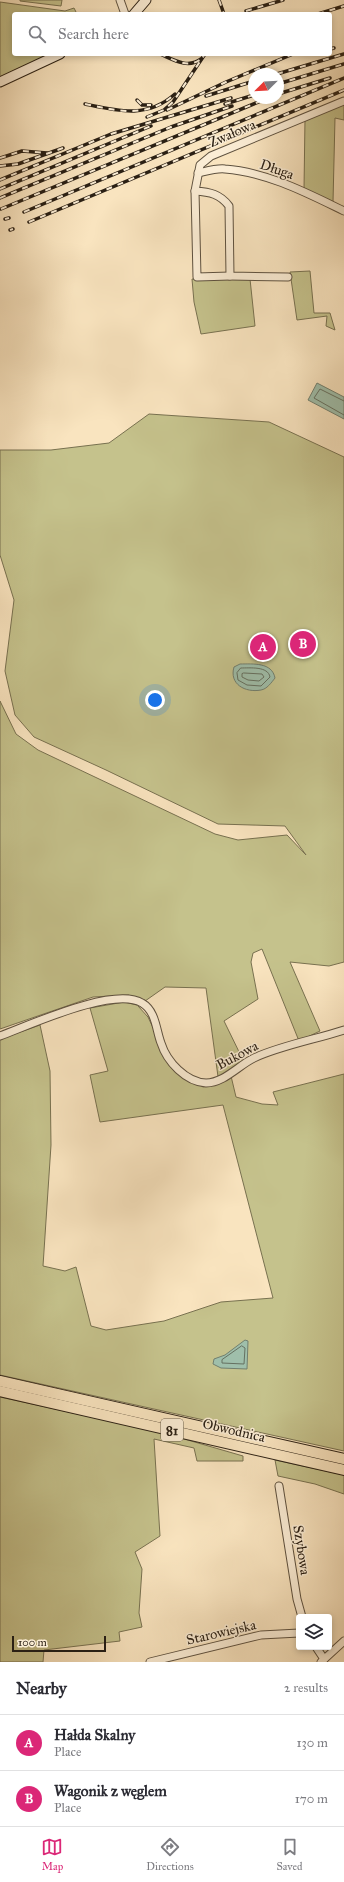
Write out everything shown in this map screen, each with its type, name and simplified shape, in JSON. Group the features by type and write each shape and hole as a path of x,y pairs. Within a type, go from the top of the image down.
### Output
{"main road":[{"name":"Obwodnica","path":"0,1381 344,1459"},
{"name":"Obwodnica","path":"0,1391 344,1470"}],"street":[{"path":"120,0 124,12"},
{"path":"136,12 146,0"},
{"path":"0,82 56,56"},
{"name":"Zwałowa","path":"198,172 200,165 205,159 344,101"},
{"name":"Długa","path":"198,172 224,168 260,175 310,194 344,211"},
{"path":"198,172 196,191 197,278 230,276 288,277"},
{"path":"196,191 216,194 222,197 228,206 230,276"},
{"name":"Bukowa","path":"0,1036 87,1003 125,998 142,1003 150,1012 157,1027 161,1044 169,1060 182,1074 195,1081 207,1083 230,1074 245,1063 260,1055 344,1030"},
{"name":"Szybowa","path":"279,1486 296,1599 301,1614"},
{"name":"Starowiejska","path":"150,1662 261,1636 296,1633"},
{"path":"317,1650 322,1661 344,1641"}],"shaded area":[{"path":"20,0 62,0 61,6"},
{"path":"0,2 65,11 74,8 76,12 12,12 12,56 46,56 0,77"},
{"path":"344,103 344,120 335,118 333,202 304,189 305,119"},
{"path":"310,271 314,313 330,313 335,330 326,326 327,316 297,320 290,272"},
{"path":"192,279 250,279 255,326 201,334 194,302"},
{"path":"149,414 269,422 344,457 344,962 329,966 290,962 320,1031 299,1041 262,949 253,953 251,962 258,999 224,1021 244,1062 231,1076 236,1097 262,1104 278,1105 273,1092 344,1074 344,1451 0,1375 0,1039 40,1025 50,1071 51,1145 43,1266 65,1271 76,1267 91,1326 106,1330 164,1321 221,1302 273,1298 223,1105 100,1122 90,1075 108,1071 90,1008 124,1002 137,1005 129,995 93,997 0,1029 0,701 16,734 38,750 215,834 238,840 287,835 306,855 285,826 218,824 34,737 15,715 5,671 14,600 0,555 0,450 51,450 109,443","holes":["165,987 206,988 219,1084 203,1087 173,1070 148,1017 138,1006"]},
{"path":"0,1397 160,1432 243,1456 243,1461 197,1461 194,1448 154,1439 160,1536 135,1552 142,1569 139,1613 142,1627 119,1632 120,1641 44,1650 43,1662 0,1662"},
{"path":"275,1460 344,1475 344,1494 315,1484 278,1476"}],"water":[{"path":"317,383 344,397 344,419 308,400"},
{"path":"240,664 256,664 266,667 270,669 275,678 269,686 263,689 255,691 244,689 236,683 233,673 234,667"},
{"path":"245,1340 248,1341 247,1369 221,1368 213,1364 214,1359 225,1355"}],"railway":[{"path":"219,0 223,12"},
{"path":"246,11 283,0"},
{"path":"324,12 344,6"},
{"path":"284,72 344,54"},
{"path":"165,56 176,61 186,63 196,62 201,59"},
{"path":"147,117 164,110 173,102 204,56"},
{"path":"167,110 226,82 288,56"},
{"path":"284,82 344,64"},
{"path":"284,92 330,78"},
{"path":"24,212 344,78"},
{"path":"206,96 248,83"},
{"path":"29,222 344,90"},
{"path":"85,104 121,111 143,110 154,107 175,94"},
{"path":"225,104 248,97"},
{"path":"0,180 111,134 231,98"},
{"path":"137,100 142,105 151,105"},
{"path":"1,209 254,104"},
{"path":"0,198 171,127 232,106"},
{"path":"0,189 151,126"},
{"path":"0,166 18,164 63,148"},
{"path":"0,158 22,151 47,153"},
{"path":"5,219 9,218"}],"place":[{"name":"Wagonik z węglem","path":"303,644"},
{"name":"Hałda Skalny","path":"263,647"}]}
